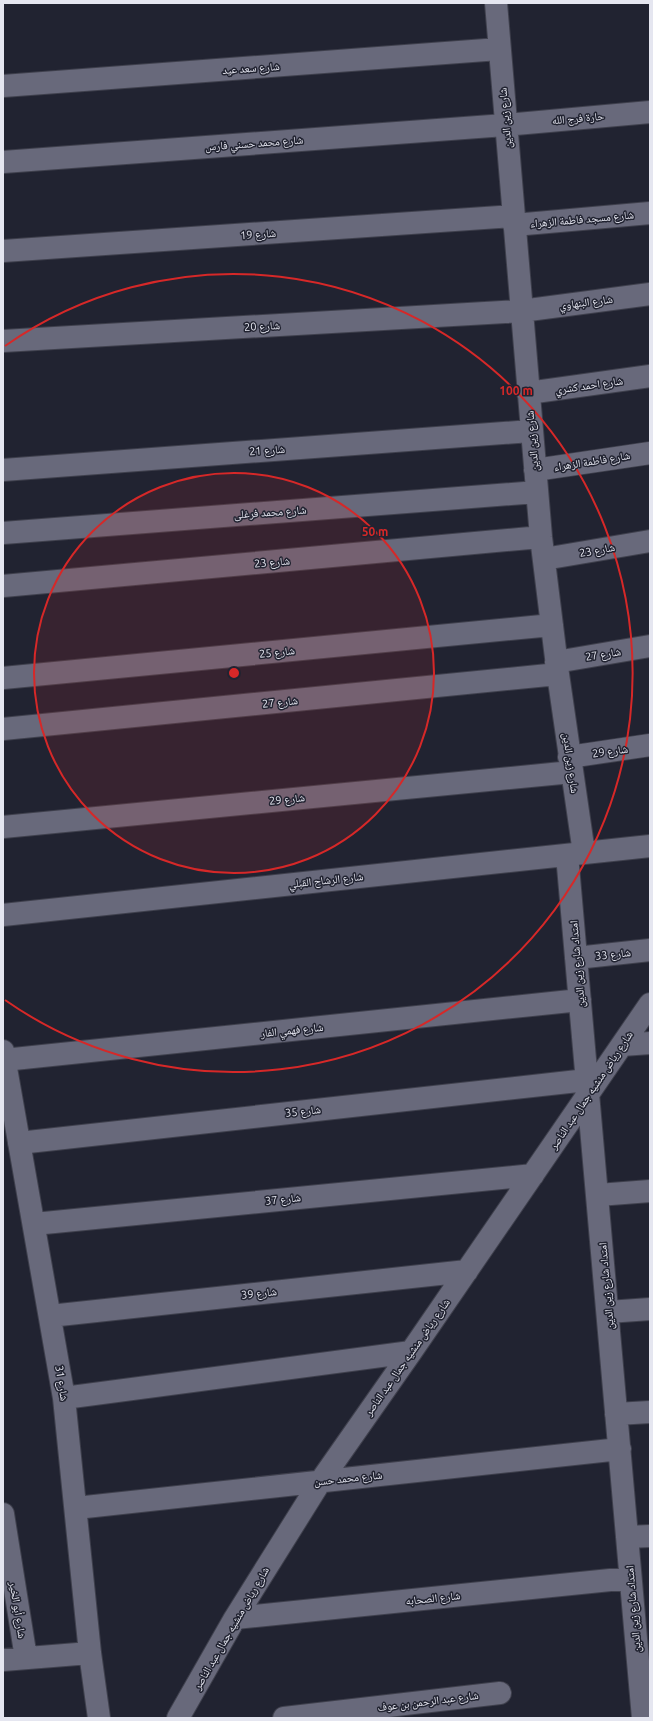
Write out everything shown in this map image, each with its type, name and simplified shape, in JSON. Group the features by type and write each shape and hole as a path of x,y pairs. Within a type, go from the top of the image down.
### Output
{"street":[{"name":"شارع زين الدين","path":"496,3 531,431 541,537 557,668 571,764 576,854"},
{"name":"شارع سعد عيد","path":"3,86 499,49"},
{"name":"حارة فرج الله","path":"505,124 650,112"},
{"name":"شارع محمد حسني فارس","path":"3,162 505,124"},
{"name":"شارع مسجد فاطمة الزهراء","path":"514,221 650,213"},
{"name":"شارع 19","path":"3,251 514,221"},
{"name":"شارع البنهاوي","path":"521,311 650,294"},
{"name":"شارع 20","path":"3,341 521,311"},
{"name":"شارع احمد كشري","path":"528,393 650,376"},
{"name":"شارع 21","path":"3,470 531,431"},
{"name":"شارع فاطمة الزهراء","path":"535,470 650,453"},
{"name":"شارع محمد فرغلى","path":"3,533 537,492"},
{"name":"شارع 23","path":"3,586 541,537"},
{"name":"شارع 23","path":"544,559 650,541"},
{"name":"شارع 25","path":"3,678 552,625"},
{"name":"شارع 27","path":"3,729 557,668 650,646"},
{"name":"شارع 29","path":"3,827 571,764 650,745"},
{"name":"شارع الرشاح القبلي","path":"3,915 650,846"},
{"name":"امتداد شارع زين الدين","path":"576,854 576,958 598,1195 630,1578 646,1694 643,1718"},
{"name":"شارع 33","path":"576,958 650,950"},
{"name":"شارع فهمي الفار","path":"4,1055 580,1000"},
{"name":"شارع رياض منشيه جمال عبد الناصر","path":"178,1718 235,1618 320,1482 412,1352 533,1175 588,1087 622,1045 650,1004"},
{"path":"622,1045 650,1043"},
{"name":"شارع 31","path":"4,1055 64,1398 90,1653 99,1718"},
{"name":"شارع 35","path":"19,1142 588,1087"},
{"name":"شارع 37","path":"34,1224 533,1175"},
{"path":"598,1195 650,1191"},
{"name":"شارع 39","path":"50,1316 467,1271"},
{"path":"608,1312 650,1309"},
{"path":"64,1398 412,1352"},
{"path":"616,1414 650,1412"},
{"name":"شارع محمد حسن","path":"76,1508 620,1449"},
{"name":"شارع أبو الخير","path":"3,1514 26,1658"},
{"path":"627,1537 650,1536"},
{"name":"شارع الصحابه","path":"235,1618 630,1578"},
{"path":"3,1660 90,1653"},
{"name":"شارع عبد الرحمن بن عوف","path":"284,1718 500,1693"}]}
